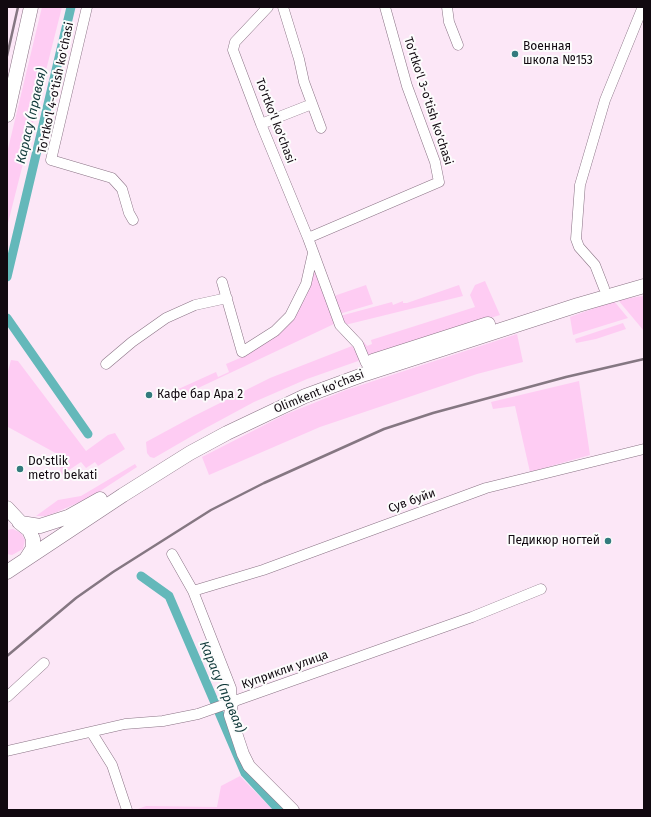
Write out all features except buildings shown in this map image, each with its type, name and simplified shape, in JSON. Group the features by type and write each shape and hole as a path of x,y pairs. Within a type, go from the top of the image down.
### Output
{"main road":[{"path":"7,116 31,7"},
{"name":"Olimkent ko'chasi","path":"7,521 40,526 68,517 98,501 185,446 223,425 301,388 366,363 604,288 644,277"},
{"name":"Olimkent ko'chasi","path":"7,572 123,495 190,453 227,433 305,396 365,374 578,304 644,286"},
{"path":"7,508 31,532 33,542 30,554 23,562 7,564"}],"street":[{"name":"To'rtko'l 4-o'tish ko'chasi","path":"87,7 51,160 112,178 122,189 129,213 133,220"},
{"name":"To'rtko'l ko'chasi","path":"267,7 233,46 233,50 261,124 308,238 340,324 358,344 366,363"},
{"path":"283,7 299,59 304,82 321,128"},
{"name":"To'rtko'l 3-o'tish ko'chasi","path":"308,238 439,182 435,162 407,86 385,7"},
{"path":"447,7 449,22 458,45"},
{"path":"604,288 595,265 579,246 576,239 580,185 605,100 642,9 644,8"},
{"path":"261,124 312,104"},
{"path":"222,282 242,352 275,331 290,316 306,284 313,253"},
{"path":"106,364 132,342 166,318 195,305 227,298"},
{"name":"Сув буйи","path":"193,591 263,570 486,488 644,449"},
{"path":"172,554 193,591 231,688 228,705 243,754 249,766 292,809"},
{"name":"Куприкли улица","path":"7,751 92,733 125,724 163,721 198,714 228,705 472,616 541,589"},
{"path":"7,697 44,663"},
{"path":"92,733 112,765 127,810"}],"shaded area":[{"path":"42,7 62,7 41,90 37,96 33,124 7,227 7,153"},
{"path":"315,268 334,324 177,398 163,400 163,396 216,372 218,377 229,372 226,364 240,358 265,342 294,316 306,297"},
{"path":"485,281 500,315 367,357 363,344 364,342 367,346 372,344 371,340 475,307 470,295 475,285"},
{"path":"366,285 373,304 339,314 334,296"},
{"path":"459,285 463,296 345,325 340,316 392,302 393,305 403,301 403,303 407,303"},
{"path":"643,296 644,301 644,331 618,300"},
{"path":"614,301 628,318 573,335 570,317"},
{"path":"623,323 626,329 596,339 576,343 575,339"},
{"path":"517,334 523,362 477,374 320,427 209,475 202,457 284,415 346,390"},
{"path":"352,346 361,360 307,379 254,402 154,458 150,457 147,453 146,442 194,416 270,378"},
{"path":"11,360 18,361 86,451 108,435 115,433 125,449 98,466 95,462 86,468 81,462 60,476 61,456 8,427 8,371"},
{"path":"579,381 590,455 530,472 515,406 493,409 491,402"},
{"path":"135,464 137,467 91,497 46,516 36,516 58,500 81,496"},
{"path":"13,529 21,533 25,540 23,549 12,555 7,554 7,530"},
{"path":"240,776 273,810 135,810 146,806 217,807 221,786"}],"waterway":[{"name":"Карасу (правая)","path":"7,277 71,7"},
{"name":"Карасу (правая)","path":"7,318 88,434"},
{"name":"Карасу (правая)","path":"141,576 169,596 245,773 279,810"}],"railway":[{"path":"7,56 18,7"},
{"path":"7,656 76,598 113,572 211,510 264,483 384,429 433,413 566,377 644,359"}],"place":[{"name":"Военная школа №153","path":"515,54"},
{"name":"Кафе бар Ара 2","path":"149,395"},
{"name":"Do'stlik metro bekati","path":"20,469"},
{"name":"Педикюр ногтей","path":"608,541"}]}
